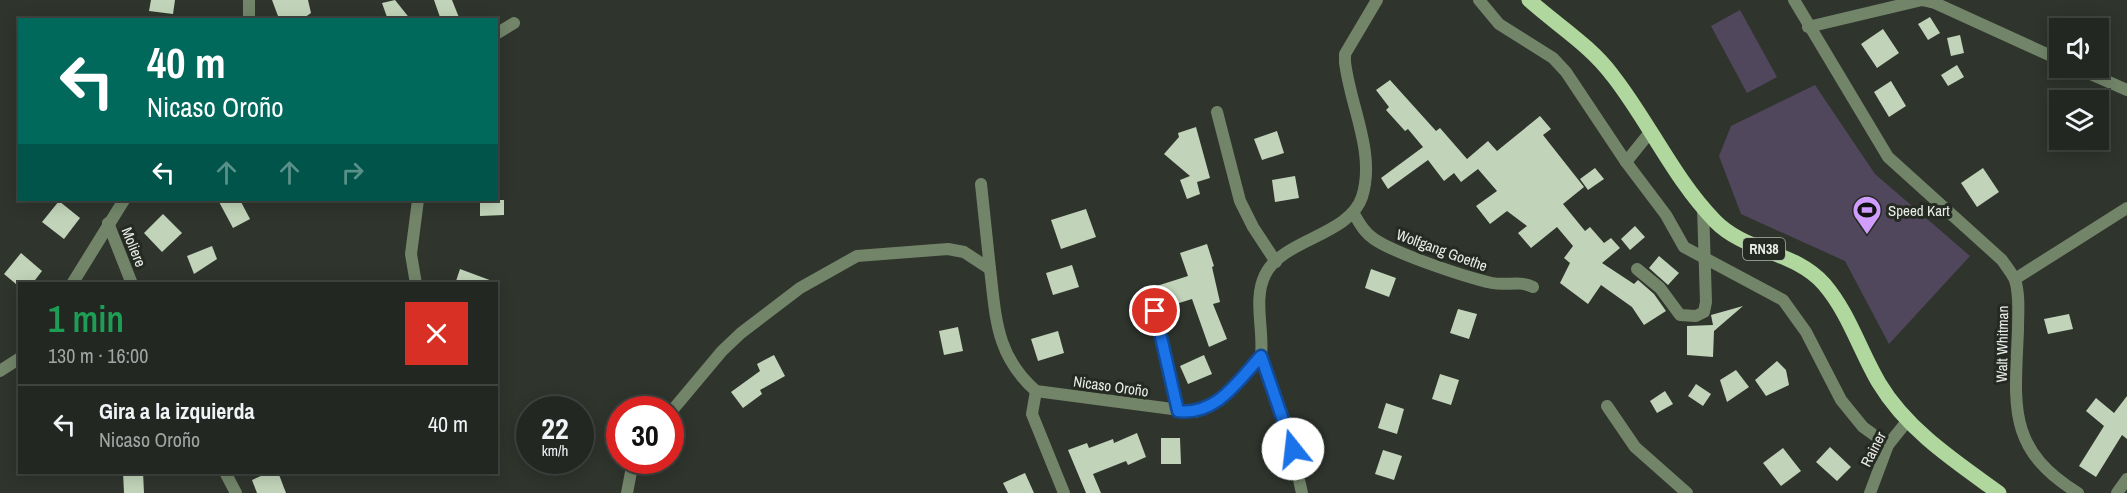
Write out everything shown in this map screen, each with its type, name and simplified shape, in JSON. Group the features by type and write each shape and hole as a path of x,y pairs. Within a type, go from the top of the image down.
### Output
{"main road":[{"name":"RN38","path":"1529,0 1588,47 1612,74 1704,207 1728,231 1797,263 1820,280 1838,304 1881,385 1908,420 1999,493"}],"street":[{"path":"249,0 249,18"},
{"path":"1302,493 1287,428 1261,356 1260,287 1266,272 1276,262 1354,214 1362,196 1365,177 1364,152 1344,62 1350,46 1377,0"},
{"path":"1479,0 1499,24 1553,58 1566,72 1626,162 1666,214 1684,247 1784,300 1806,332 1841,400 1863,427 1888,445"},
{"name":"Walt Whitman","path":"1794,0 1887,157 2002,260 2014,279 2019,302 2016,390 2019,418 2025,441 2039,465 2078,493"},
{"path":"1808,27 1922,0 1935,3 2049,55"},
{"path":"498,33 514,22"},
{"path":"2100,78 2127,90"},
{"path":"1217,112 1240,201 1253,227 1276,262"},
{"path":"1626,162 1651,131"},
{"path":"981,184 997,324 1005,354 1023,380 1036,391 1032,414 1062,492"},
{"path":"73,282 123,201"},
{"path":"416,282 411,254 418,201"},
{"path":"1637,269 1660,288 1680,315 1696,316 1704,312 1706,303 1704,207"},
{"path":"2014,279 2127,208"},
{"name":"Wolfgang Goethe","path":"1354,214 1363,229 1389,247 1479,280 1496,284 1524,283 1533,287"},
{"name":"Moliere","path":"108,223 131,282"},
{"path":"684,396 722,351 741,333 800,288 834,267 867,255 948,249 964,252 990,269"},
{"path":"1155,311 1178,411"},
{"name":"Nicaso Oroño","path":"1036,391 1195,412 1208,408 1261,356"},
{"path":"0,371 18,359"},
{"path":"1607,406 1635,447 1687,493"},
{"name":"Rainer","path":"1870,493 1888,445 1908,420"},
{"path":"226,474 236,493"},
{"path":"627,493 631,474"},
{"path":"2116,493 2127,478"}],"shaded area":[{"path":"1740,10 1777,77 1747,93 1711,26"},
{"name":"Speed Kart","path":"1815,85 1875,174 1970,256 1889,344 1845,261 1741,214 1719,156 1731,126"}],"building":[{"path":"151,0 175,0 173,14 149,11"},
{"path":"272,0 308,0 311,13 304,18 278,16"},
{"path":"395,0 409,18 387,18 382,3"},
{"path":"434,0 452,0 459,18 440,18"},
{"path":"1930,17 1940,33 1928,40 1918,24"},
{"path":"1883,29 1899,53 1877,68 1861,44"},
{"path":"1960,35 1964,53 1951,56 1947,38"},
{"path":"1957,65 1964,77 1948,86 1941,75"},
{"path":"1390,80 1436,131 1440,128 1467,159 1488,141 1497,151 1540,116 1551,129 1543,135 1584,187 1563,204 1585,231 1590,227 1604,243 1611,238 1620,248 1602,263 1634,284 1638,280 1654,294 1666,311 1644,325 1632,307 1601,285 1588,304 1560,283 1570,263 1564,258 1573,246 1557,227 1531,248 1518,233 1527,226 1507,211 1490,224 1476,206 1497,191 1478,169 1461,182 1454,173 1444,181 1428,160 1388,189 1381,178 1423,147 1408,129 1405,131 1386,110 1389,107 1376,90"},
{"path":"1891,81 1906,106 1889,117 1874,92"},
{"path":"1196,127 1210,178 1197,182 1200,194 1187,199 1180,180 1190,176 1164,154 1179,137 1178,133"},
{"path":"1277,131 1284,153 1262,160 1254,139"},
{"path":"1595,168 1604,179 1588,190 1580,179"},
{"path":"1983,168 1999,192 1977,207 1961,183"},
{"path":"1295,176 1299,198 1275,202 1272,180"},
{"path":"504,200 504,215 480,216 480,201"},
{"path":"59,201 80,218 64,239 42,222"},
{"path":"219,201 241,201 250,219 233,228"},
{"path":"1086,209 1096,237 1061,249 1051,220"},
{"path":"163,214 182,233 162,252 144,233"},
{"path":"1635,226 1645,237 1630,250 1621,239"},
{"path":"1207,244 1214,266 1212,267 1220,302 1213,304 1227,339 1209,347 1192,299 1163,308 1158,303 1153,303 1147,309 1141,291 1188,276 1180,253"},
{"path":"212,246 217,259 194,274 187,256"},
{"path":"21,253 42,271 34,282 18,282 18,284 4,274"},
{"path":"1659,256 1679,273 1668,285 1649,268"},
{"path":"1072,265 1079,287 1053,295 1046,273"},
{"path":"460,269 495,282 456,282"},
{"path":"1371,269 1396,278 1389,297 1365,288"},
{"path":"1743,306 1714,331 1713,357 1687,355 1687,326 1713,325 1711,315"},
{"path":"1458,309 1477,314 1469,339 1450,333"},
{"path":"2069,314 2073,329 2048,334 2044,319"},
{"path":"958,327 963,351 944,355 939,331"},
{"path":"1058,331 1064,353 1038,361 1031,339"},
{"path":"774,355 785,376 760,390 762,394 743,408 731,392 760,371 757,364"},
{"path":"1204,355 1212,374 1188,384 1180,366"},
{"path":"1777,361 1786,370 1789,385 1766,396 1755,380"},
{"path":"1736,370 1749,387 1727,402 1720,380"},
{"path":"1440,374 1459,380 1451,405 1432,399"},
{"path":"1696,384 1711,394 1703,406 1688,396"},
{"path":"1665,391 1673,404 1657,413 1650,401"},
{"path":"2127,396 2127,439 2122,435 2096,477 2079,466 2104,426 2086,411 2096,398 2114,413"},
{"path":"1386,403 1404,409 1397,434 1378,428"},
{"path":"1137,433 1146,457 1128,465 1126,461 1093,474 1101,493 1086,493 1068,450 1087,443 1089,448 1113,439 1114,443"},
{"path":"1161,438 1180,438 1181,464 1161,464"},
{"path":"1830,447 1851,467 1837,481 1816,462"},
{"path":"1783,448 1801,471 1781,486 1763,463"},
{"path":"1383,450 1402,456 1394,480 1375,474"},
{"path":"1025,473 1034,493 1008,493 1003,483"},
{"path":"123,474 143,474 144,493 124,493"},
{"path":"266,474 279,474 286,493 257,493 252,480"}],"place":[{"name":"Speed Kart","path":"1867,236"}],"route":[{"path":"1155,311 1178,411 1195,412 1219,401 1261,356 1293,449"}]}
